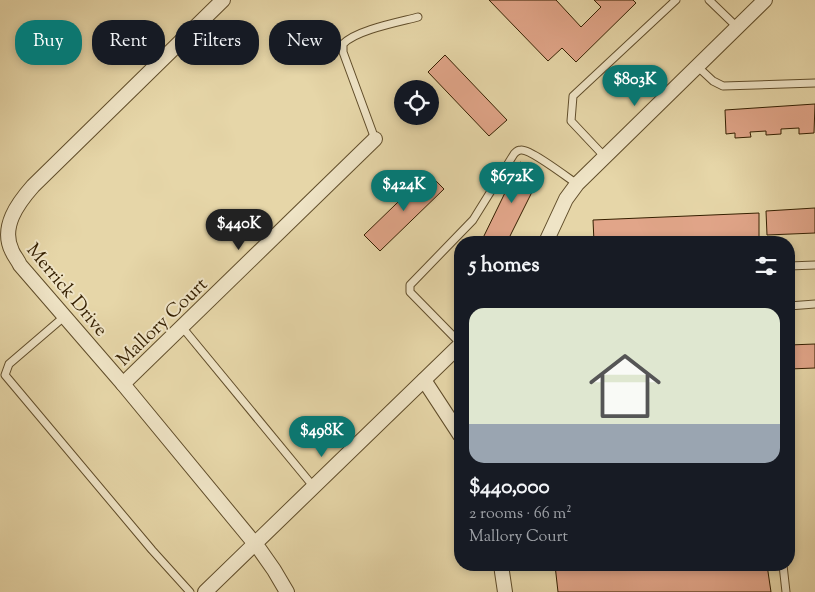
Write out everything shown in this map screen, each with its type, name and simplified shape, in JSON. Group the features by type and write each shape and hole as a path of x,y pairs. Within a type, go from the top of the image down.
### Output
{"street":[{"name":"Merrick Drive","path":"223,0 32,186 20,200 12,214 8,229 9,242 12,251 29,275 123,384 254,544 274,570 287,592"},
{"path":"549,236 566,199 577,184 765,0"},
{"name":"Mallory Court","path":"123,384 376,139"},
{"path":"205,592 454,350"},
{"path":"424,380 454,426"},
{"path":"502,571 504,592"}],"lane":[{"path":"604,156 571,121 573,96 676,0"},
{"path":"710,0 737,27"},
{"path":"376,139 344,52 343,44 347,39 359,34 418,17"},
{"path":"698,67 713,81 723,86 815,83"},
{"path":"457,236 473,220 518,150 535,155 577,184"},
{"path":"454,240 410,285 410,292 454,338"},
{"path":"795,266 815,265"},
{"path":"795,306 815,304"},
{"path":"65,316 9,364 5,375 152,550 190,592"},
{"path":"182,328 314,486"},
{"path":"784,571 786,592"}],"building":[{"path":"489,0 556,0 581,27 601,7 594,0 633,0 636,3 576,62 562,48 548,61"},
{"path":"445,55 507,120 489,136 439,84 439,80 436,80 428,72"},
{"path":"815,104 814,133 799,134 799,128 781,129 781,134 766,135 766,131 750,132 751,137 735,138 735,133 726,134 725,110"},
{"path":"520,162 542,172 510,236 484,236"},
{"path":"428,173 444,189 380,251 364,235"},
{"path":"815,208 815,233 767,235 766,211"},
{"path":"759,213 759,236 594,236 593,220"},
{"path":"815,344 815,368 795,369 795,345"},
{"path":"556,571 768,571 771,592 558,592"}]}
